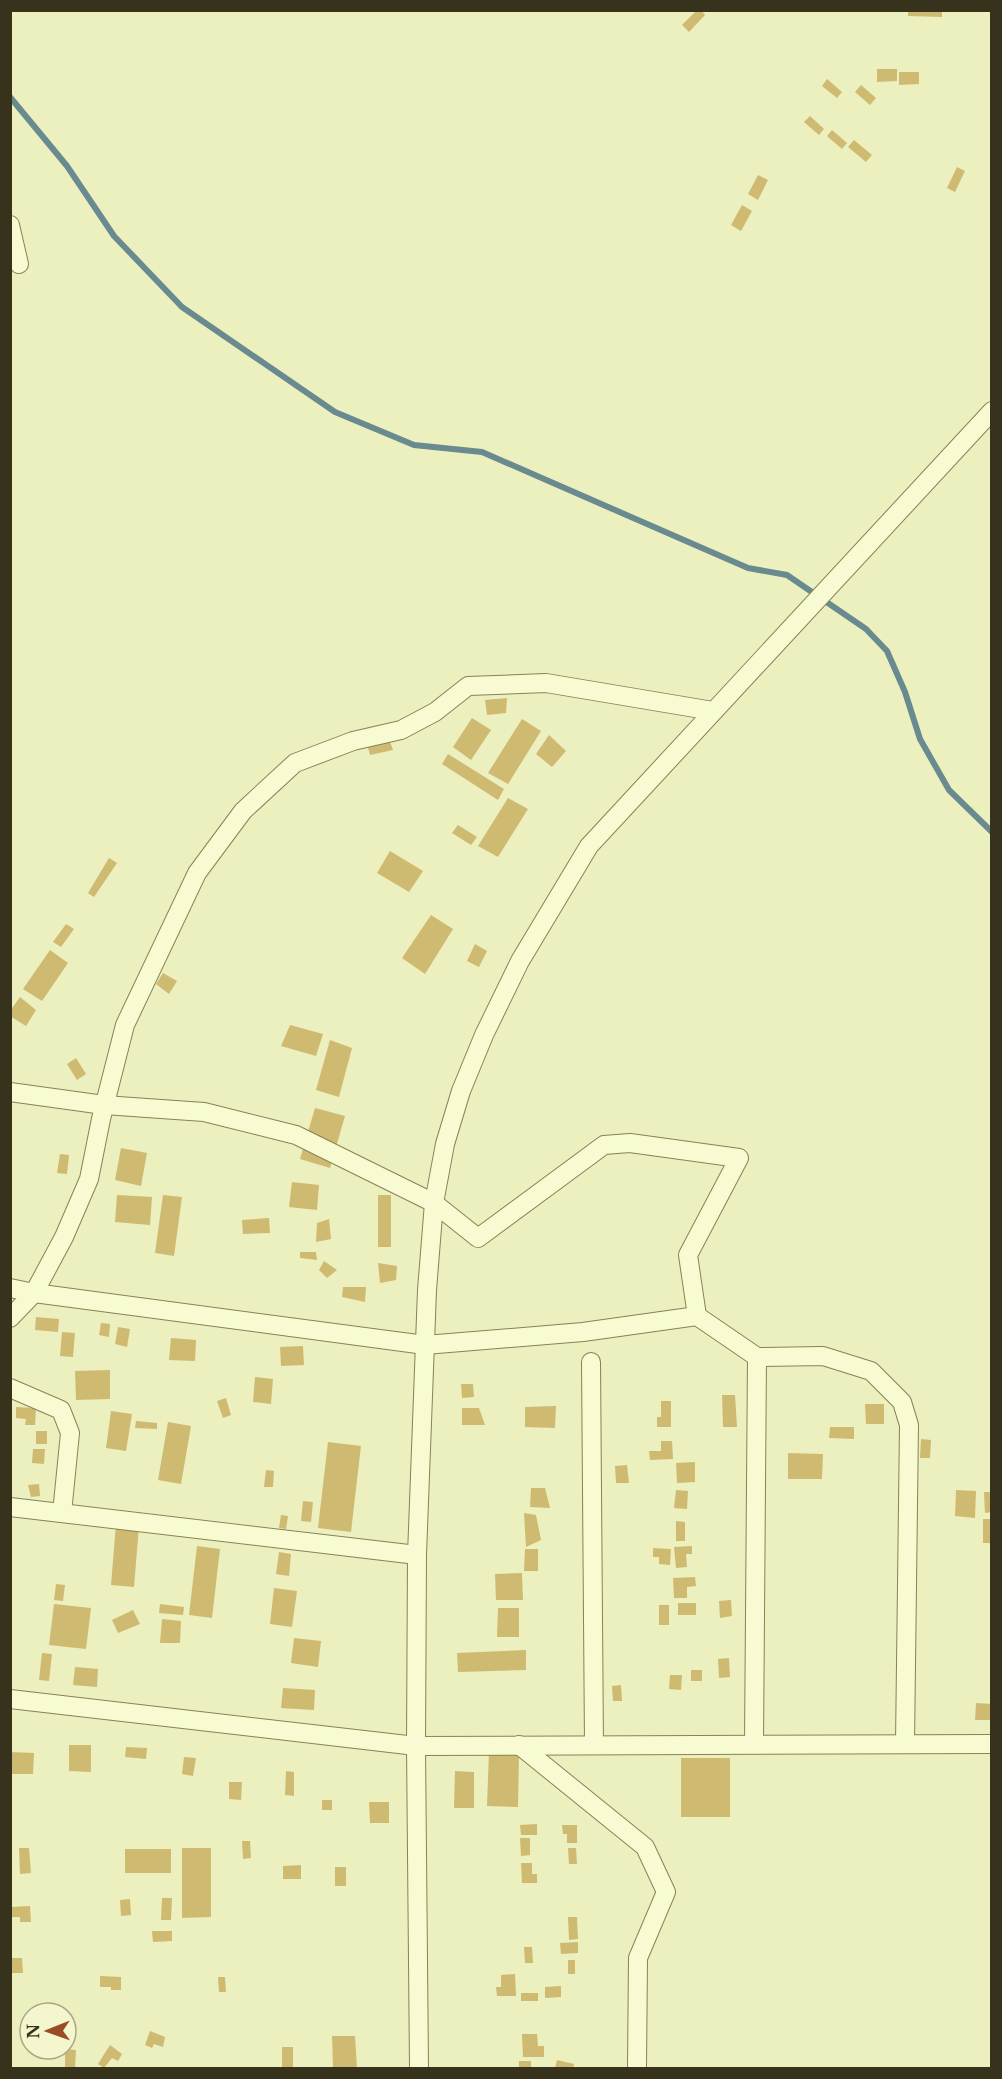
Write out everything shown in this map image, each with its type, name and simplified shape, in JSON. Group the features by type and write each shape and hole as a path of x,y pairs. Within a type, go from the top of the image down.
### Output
{"street":[{"path":"10,225 19,264"},
{"path":"419,2068 417,1555 425,1345 434,1203 445,1144 461,1091 484,1035 520,961 590,846 992,411"},
{"path":"10,1318 34,1293 64,1238 89,1179 104,1105 125,1025 197,873 243,811 295,763 353,741 401,730 435,712 468,686 546,683 713,711"},
{"path":"10,1092 104,1105 204,1112 296,1135 434,1203 478,1238 604,1145 630,1143 739,1158 688,1255 697,1317"},
{"path":"10,1288 425,1345 583,1332 697,1317 757,1357 823,1356 871,1371 902,1402 909,1425 905,1744"},
{"path":"754,1744 757,1357"},
{"path":"591,1362 594,1745"},
{"path":"10,1388 61,1410 64,1417 70,1432 62,1514"},
{"path":"10,1507 417,1555"},
{"path":"10,1700 416,1746 992,1744"},
{"path":"519,1745 645,1847 666,1892 638,1958 637,2068"}],"building":[{"path":"697,10 701,10 705,15 689,32 682,25"},
{"path":"908,10 942,10 942,17 908,16"},
{"path":"877,69 897,69 897,81 877,82"},
{"path":"899,72 919,72 919,84 899,85"},
{"path":"827,79 842,92 837,98 822,86"},
{"path":"861,85 876,98 870,105 855,92"},
{"path":"810,116 824,129 819,135 804,122"},
{"path":"832,130 847,143 842,149 827,136"},
{"path":"854,140 872,155 866,162 848,147"},
{"path":"957,167 965,171 955,192 947,188"},
{"path":"758,175 768,180 758,200 748,194"},
{"path":"742,205 752,211 741,231 731,225"},
{"path":"507,698 506,713 487,715 485,700"},
{"path":"472,718 491,730 471,760 453,747"},
{"path":"522,719 541,731 508,784 488,773"},
{"path":"549,735 566,751 552,767 536,754"},
{"path":"389,739 393,750 370,755 367,744"},
{"path":"448,754 504,789 498,800 442,764"},
{"path":"508,798 528,809 498,857 478,846"},
{"path":"458,825 477,837 471,845 452,833"},
{"path":"390,851 423,871 409,892 377,873"},
{"path":"109,858 117,863 94,897 88,893"},
{"path":"431,915 453,929 425,974 402,958"},
{"path":"66,924 74,929 61,947 53,942"},
{"path":"475,944 487,951 479,967 467,961"},
{"path":"50,950 68,963 42,1001 23,989"},
{"path":"163,973 177,981 169,994 156,984"},
{"path":"20,997 36,1010 26,1026 10,1016 10,1011"},
{"path":"290,1025 323,1034 316,1056 281,1046"},
{"path":"330,1040 352,1048 339,1097 316,1090"},
{"path":"76,1058 86,1074 77,1080 67,1064"},
{"path":"315,1108 345,1116 330,1168 300,1159"},
{"path":"121,1148 147,1153 141,1186 115,1180"},
{"path":"60,1154 69,1155 67,1174 57,1173"},
{"path":"292,1182 319,1185 317,1210 289,1207"},
{"path":"117,1195 152,1197 150,1225 115,1222"},
{"path":"163,1195 182,1197 174,1256 155,1253"},
{"path":"378,1195 391,1195 391,1247 378,1247"},
{"path":"269,1218 270,1233 243,1234 242,1220"},
{"path":"329,1219 331,1239 316,1242 317,1223"},
{"path":"300,1252 316,1252 317,1260 300,1258"},
{"path":"324,1261 337,1270 327,1278 319,1270"},
{"path":"378,1263 397,1266 396,1280 380,1283"},
{"path":"343,1287 366,1287 365,1302 342,1297"},
{"path":"36,1317 59,1319 58,1332 35,1330"},
{"path":"101,1323 110,1324 109,1337 99,1335"},
{"path":"118,1327 130,1329 127,1347 115,1344"},
{"path":"62,1332 75,1333 73,1357 60,1356"},
{"path":"171,1338 196,1340 195,1361 169,1360"},
{"path":"303,1346 304,1365 281,1366 280,1347"},
{"path":"110,1370 110,1399 76,1400 75,1371"},
{"path":"255,1377 273,1379 271,1404 253,1402"},
{"path":"461,1384 473,1384 474,1397 462,1398"},
{"path":"722,1395 735,1395 737,1427 723,1427"},
{"path":"226,1398 231,1415 223,1418 217,1401"},
{"path":"661,1401 671,1401 671,1427 657,1427 657,1417 661,1417"},
{"path":"865,1404 884,1404 884,1424 866,1424"},
{"path":"556,1406 555,1428 525,1427 525,1407"},
{"path":"16,1407 36,1408 35,1425 25,1425 26,1419 16,1418"},
{"path":"462,1408 479,1408 485,1425 462,1425"},
{"path":"111,1411 132,1414 126,1451 106,1448"},
{"path":"136,1421 157,1423 157,1429 135,1428"},
{"path":"168,1422 191,1426 181,1484 158,1480"},
{"path":"830,1427 854,1427 854,1439 829,1438"},
{"path":"36,1431 47,1431 47,1444 36,1444"},
{"path":"921,1439 931,1440 930,1458 920,1458"},
{"path":"661,1441 672,1441 673,1459 650,1460 649,1451 661,1451"},
{"path":"328,1442 361,1446 351,1532 318,1528"},
{"path":"33,1449 45,1449 44,1464 32,1463"},
{"path":"788,1453 823,1454 822,1479 788,1479"},
{"path":"695,1462 695,1482 677,1483 676,1463"},
{"path":"627,1465 629,1483 616,1483 615,1466"},
{"path":"266,1470 274,1471 273,1487 264,1487"},
{"path":"39,1484 40,1496 31,1497 28,1485"},
{"path":"531,1488 545,1488 550,1508 530,1507"},
{"path":"676,1490 688,1491 687,1509 674,1508"},
{"path":"956,1490 976,1491 975,1518 955,1516"},
{"path":"984,1492 992,1492 992,1512 985,1513"},
{"path":"303,1501 313,1502 311,1522 301,1521"},
{"path":"524,1513 536,1515 541,1540 526,1547"},
{"path":"281,1515 288,1516 286,1529 279,1528"},
{"path":"983,1519 992,1519 992,1543 983,1543"},
{"path":"676,1521 685,1522 685,1541 676,1541"},
{"path":"116,1524 139,1526 134,1587 111,1585"},
{"path":"197,1546 220,1549 212,1618 189,1615"},
{"path":"692,1546 692,1554 686,1554 687,1567 676,1568 674,1547"},
{"path":"653,1548 671,1549 670,1565 659,1564 659,1557 653,1557"},
{"path":"525,1549 538,1549 538,1571 524,1571"},
{"path":"279,1552 291,1554 289,1576 276,1574"},
{"path":"522,1573 523,1600 496,1600 495,1574"},
{"path":"695,1577 696,1586 687,1587 687,1598 674,1598 673,1578"},
{"path":"56,1584 65,1585 63,1601 54,1600"},
{"path":"274,1588 297,1591 292,1627 270,1624"},
{"path":"731,1600 732,1616 720,1618 719,1601"},
{"path":"678,1603 696,1603 696,1615 678,1615"},
{"path":"54,1604 91,1608 86,1649 49,1645"},
{"path":"160,1604 184,1607 183,1615 159,1613"},
{"path":"659,1605 669,1605 669,1625 659,1625"},
{"path":"498,1608 519,1608 519,1637 497,1637"},
{"path":"133,1610 140,1624 118,1633 112,1620"},
{"path":"162,1619 181,1621 180,1643 160,1643"},
{"path":"294,1638 321,1641 318,1667 291,1663"},
{"path":"526,1650 526,1670 458,1672 457,1653"},
{"path":"42,1653 52,1654 49,1681 39,1680"},
{"path":"729,1658 730,1677 719,1678 718,1659"},
{"path":"75,1667 98,1669 97,1687 73,1685"},
{"path":"691,1670 702,1670 702,1681 691,1681"},
{"path":"670,1675 682,1675 681,1690 669,1689"},
{"path":"621,1685 622,1701 613,1701 612,1686"},
{"path":"283,1688 315,1690 314,1710 281,1708"},
{"path":"976,1703 992,1704 992,1720 975,1720"},
{"path":"69,1745 91,1745 91,1772 69,1771"},
{"path":"126,1747 147,1748 146,1759 125,1757"},
{"path":"10,1752 34,1753 33,1774 10,1774"},
{"path":"489,1752 519,1753 518,1807 487,1806"},
{"path":"184,1757 196,1758 193,1776 182,1774"},
{"path":"681,1758 730,1758 730,1817 681,1817"},
{"path":"286,1771 294,1772 294,1796 285,1795"},
{"path":"455,1771 474,1772 474,1808 454,1808"},
{"path":"229,1782 242,1782 241,1800 229,1799"},
{"path":"322,1800 332,1800 332,1810 322,1810"},
{"path":"369,1802 389,1802 389,1823 370,1823"},
{"path":"537,1824 537,1835 521,1835 520,1825"},
{"path":"562,1825 577,1825 577,1843 567,1843 567,1834 563,1834"},
{"path":"520,1838 530,1838 530,1855 521,1856"},
{"path":"242,1841 250,1841 251,1858 243,1859"},
{"path":"19,1848 29,1848 31,1873 20,1874"},
{"path":"182,1848 211,1848 211,1917 182,1918"},
{"path":"568,1848 576,1848 577,1864 569,1864"},
{"path":"125,1849 171,1849 171,1873 125,1873"},
{"path":"521,1863 532,1863 532,1874 537,1874 537,1883 522,1883"},
{"path":"301,1865 301,1879 283,1879 283,1866"},
{"path":"335,1867 346,1867 346,1886 335,1886"},
{"path":"162,1898 172,1898 171,1920 161,1920"},
{"path":"130,1899 131,1915 121,1916 120,1900"},
{"path":"30,1906 31,1922 20,1922 20,1917 10,1917 10,1907"},
{"path":"568,1917 577,1917 578,1939 569,1940"},
{"path":"152,1931 172,1931 172,1941 153,1942"},
{"path":"578,1942 578,1953 561,1954 560,1943"},
{"path":"524,1947 532,1947 533,1963 525,1963"},
{"path":"10,1958 22,1958 23,1973 12,1973"},
{"path":"568,1960 575,1960 575,1974 568,1974"},
{"path":"515,1974 516,1996 497,1996 496,1987 501,1987 501,1975"},
{"path":"100,1976 121,1977 121,1990 100,1987"},
{"path":"218,1977 225,1977 226,1992 219,1992"},
{"path":"561,1986 561,1997 545,1998 545,1987"},
{"path":"521,1993 538,1993 538,2001 521,2001"},
{"path":"150,2031 165,2037 163,2047 154,2044 152,2048 145,2045"},
{"path":"522,2034 537,2034 538,2046 544,2046 544,2057 523,2057"},
{"path":"332,2036 355,2036 357,2068 333,2068"},
{"path":"110,2045 122,2054 118,2061 112,2058 104,2068 98,2064"},
{"path":"282,2047 293,2047 293,2067 282,2068"},
{"path":"557,2060 574,2064 573,2068 555,2068"},
{"path":"65,2061 75,2061 75,2068 65,2068"},
{"path":"519,2061 531,2061 531,2068 519,2068"}],"waterway":[{"path":"10,97 67,166 114,236 182,307 335,412 414,445 482,452 748,568 787,575 866,629 887,651 905,692 920,739 949,790 992,832"}]}
